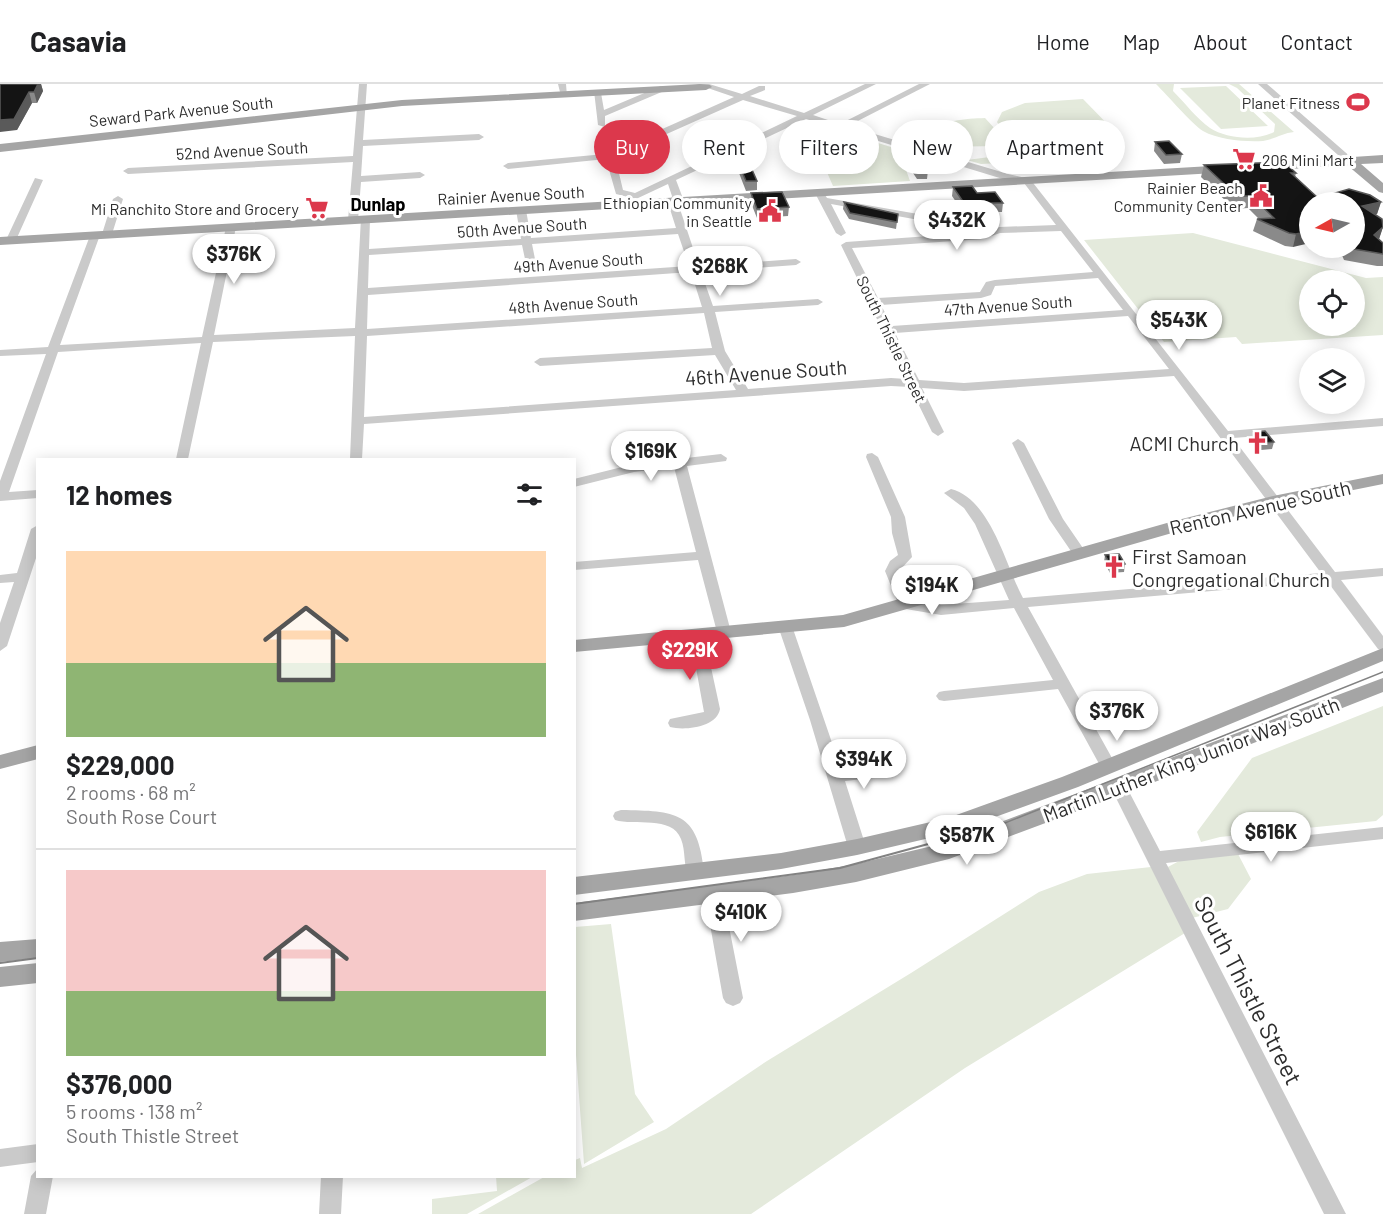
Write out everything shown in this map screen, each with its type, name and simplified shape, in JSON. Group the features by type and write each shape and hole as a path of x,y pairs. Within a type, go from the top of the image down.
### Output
{"main road":[{"name":"Seward Park Avenue South","path":"0,148 362,107 563,89 597,93 703,86"},
{"name":"Rainier Avenue South","path":"5,240 675,201 822,196 1383,159"},
{"path":"1350,161 1383,189"},
{"name":"Renton Avenue South","path":"576,646 844,621 1273,501 1383,480"},
{"name":"Martin Luther King Junior Way South","path":"576,886 695,872 857,847 976,817 1109,767 1383,654"},
{"name":"Martin Luther King Junior Way South","path":"576,912 714,896 856,873 949,851 1119,788 1383,685"},
{"path":"0,762 36,753"},
{"path":"0,952 36,948"},
{"path":"0,977 36,973"}],"street":[{"path":"356,458 364,252 356,179 363,84"},
{"path":"614,174 619,192 636,196 672,181 872,84"},
{"path":"854,120 926,84"},
{"path":"1262,84 1350,161"},
{"path":"748,85 762,86"},
{"path":"703,86 816,120"},
{"name":"Seward Park Avenue South","path":"703,86 738,86"},
{"path":"670,129 762,86"},
{"path":"597,93 602,120 661,90"},
{"path":"359,143 478,137"},
{"path":"879,139 1006,177 1027,181 1177,372 1383,646"},
{"path":"508,166 594,158"},
{"name":"52nd Avenue South","path":"128,171 357,159"},
{"path":"356,179 420,175"},
{"path":"5,240 38,180"},
{"path":"672,181 677,196 674,206 709,310 719,351 744,393"},
{"path":"822,196 999,230 1065,228"},
{"name":"South Thistle Street","path":"822,196 938,432"},
{"path":"36,494 0,496 53,350 118,199"},
{"path":"520,210 530,259"},
{"path":"182,458 231,227"},
{"path":"843,239 983,236 999,230"},
{"name":"50th Avenue South","path":"364,252 682,231"},
{"name":"49th Avenue South","path":"363,292 796,262"},
{"path":"874,302 981,294 987,293 992,283 1101,274"},
{"name":"48th Avenue South","path":"0,353 818,302"},
{"name":"47th Avenue South","path":"888,330 1130,313"},
{"path":"540,362 719,351"},
{"name":"46th Avenue South","path":"358,421 891,382 964,387 1177,372"},
{"path":"1223,435 1383,422"},
{"path":"1018,443 1056,519 1080,554"},
{"path":"872,457 898,517 899,533 906,549 905,557 895,564 892,571 905,605 940,610 1383,572"},
{"path":"576,482 621,470 721,458"},
{"path":"680,464 724,632"},
{"path":"951,493 971,505 1003,566 1004,576 1109,767"},
{"path":"0,646 36,535"},
{"path":"576,566 704,555"},
{"path":"0,579 23,577"},
{"path":"786,626 857,847"},
{"path":"676,723 706,718 711,715 712,710 697,635"},
{"path":"944,696 1062,684"},
{"path":"835,776 889,770"},
{"name":"South Thistle Street","path":"1119,788 1335,1214"},
{"path":"621,816 655,817 678,825 690,838 695,872"},
{"path":"1154,858 1383,834"},
{"path":"714,896 733,998"},
{"path":"0,1158 36,1153"},
{"path":"35,1214 42,1178"},
{"path":"330,1214 332,1178"}],"shaded area":[{"path":"1156,84 1174,84 1173,91 1200,120 1217,132 1251,138 1274,132 1275,124 1237,88 1229,84 1239,84 1294,132 1263,141 1232,140 1209,134 1193,122"},
{"path":"1226,86 1268,126 1221,129 1180,88"},
{"path":"1083,99 1103,120 998,120 1002,112 1025,103"},
{"path":"985,118 987,120 985,120 985,146 973,146 973,120 962,120"},
{"path":"879,143 891,147 891,174 908,174 910,181 833,186 828,174 879,174"},
{"path":"985,158 985,164 973,162 973,159"},
{"path":"1193,233 1335,270 1299,270 1299,336 1365,336 1365,278 1383,277 1383,335 1242,344 1236,337 1164,342 1084,240"},
{"path":"1383,706 1383,815 1376,821 1220,837 1201,842 1197,832 1252,758"},
{"path":"1238,854 1251,879 1228,909 1192,918 1166,868 1181,860"},
{"path":"1151,867 1185,933 965,1068 751,1214 478,1214 542,1178 576,1178 576,1160 580,1158 582,1168 666,1129 767,1061 1039,892 1087,874"},
{"path":"611,924 635,1094 654,1122 584,1164 576,1055 576,927"},
{"path":"496,1178 530,1178 467,1214 432,1214 432,1199 497,1191"}],"building":[{"path":"0,84 38,84 34,92 29,92 14,119 0,120"},
{"path":"1169,141 1182,154 1166,155 1155,142"},
{"path":"1284,162 1296,173 1291,173 1312,192 1299,192 1299,233 1289,233 1257,219 1274,218 1251,196 1237,196 1204,165"},
{"path":"743,174 754,174 757,181 746,181"},
{"path":"972,186 977,193 995,192 1003,203 964,203 953,187"},
{"path":"1349,189 1360,192 1339,192"},
{"path":"782,192 789,207 757,209 751,193"},
{"path":"1365,194 1370,195 1381,202 1365,205"},
{"path":"844,202 898,214 897,222 850,213"},
{"path":"1365,208 1382,219 1383,227 1374,235 1383,243 1383,254 1365,251"},
{"path":"1265,431 1274,442 1263,443 1254,432"},
{"path":"1119,554 1125,564 1111,566 1105,555"}],"tram line":[{"path":"995,827 1383,672"},
{"path":"576,904 840,868 998,825"},
{"path":"0,963 36,958"}],"place":[{"name":"Planet Fitness","path":"1358,102"},
{"name":"206 Mini Mart","path":"1244,159"},
{"name":"Rainier Beach Community Center","path":"1261,196"},
{"name":"Mi Ranchito Store and Grocery","path":"317,208"},
{"name":"Ethiopian Community in Seattle","path":"770,211"},
{"name":"ACMI Church","path":"1257,443"},
{"name":"First Samoan Congregational Church","path":"1114,567"}],"district":[{"name":"Dunlap","path":"378,204"}]}
